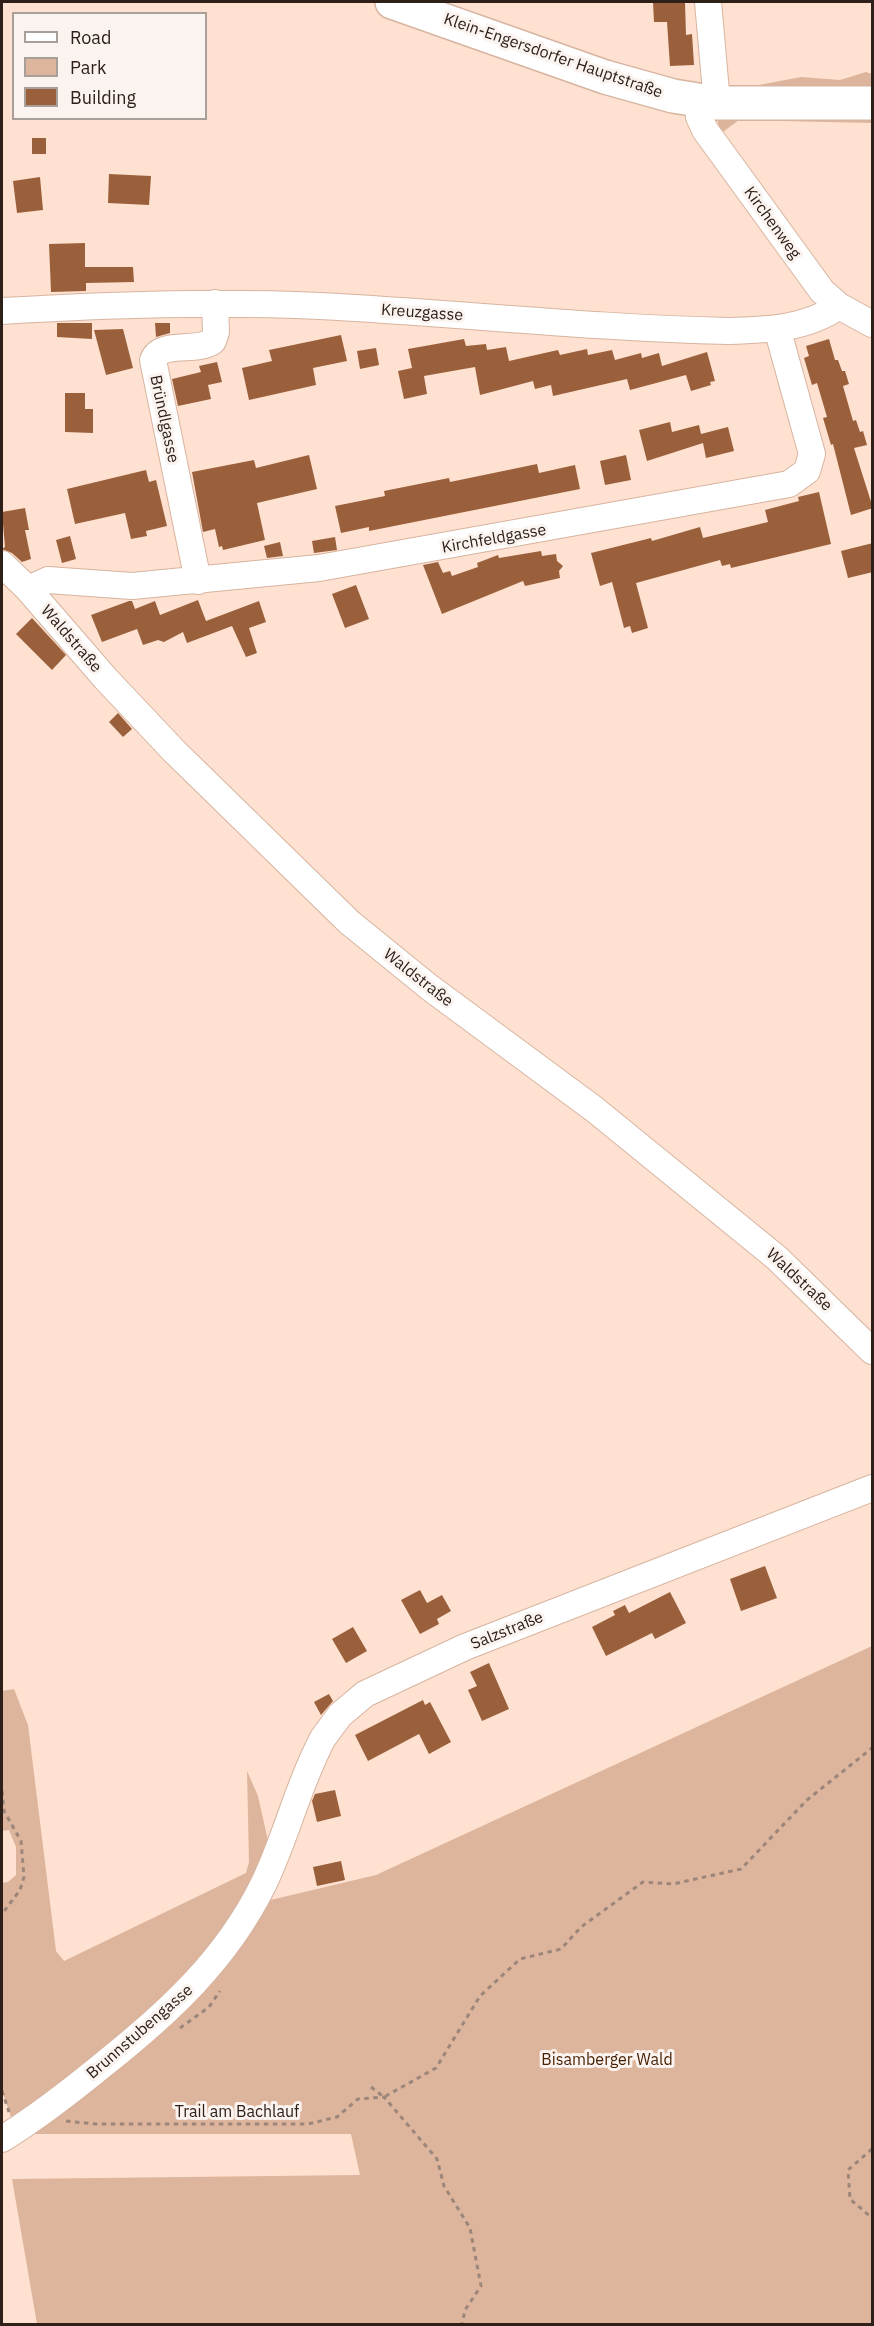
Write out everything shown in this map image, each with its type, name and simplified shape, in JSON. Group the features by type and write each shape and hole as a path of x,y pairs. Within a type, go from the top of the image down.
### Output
{"main road":[{"name":"Klein-Engersdorfer Hauptstraße","path":"392,2 605,77 707,102 873,103"}],"street":[{"name":"Kirchenweg","path":"708,2 707,102 699,117 705,130 807,272 838,306 873,324"},
{"name":"Kreuzgasse","path":"2,311 140,303 320,306 692,331 777,328 819,318 838,306"},
{"name":"Bründlgasse","path":"198,581 153,360 155,355 164,350 200,347 213,341 216,332 216,303"},
{"name":"Kirchfeldgasse","path":"28,589 48,580 123,586 198,581 319,568 789,484 807,471 812,454 777,328"},
{"name":"Waldstraße","path":"2,565 28,589 145,722 349,922 422,982 594,1109 768,1251 873,1351"},
{"name":"Salzstraße","path":"255,1900 319,1744 333,1722 365,1694 481,1640 873,1488"},
{"name":"Brunnstubengasse","path":"2,2139 37,2118 150,2027 181,1999 208,1969 255,1900"}],"path":[{"path":"384,2097 436,2068 480,1996 520,1959 561,1949 581,1927 643,1882 674,1884 741,1869 807,1800 873,1748"},
{"path":"2,1791 4,1811 21,1841 24,1877 20,1890 2,1914"},
{"path":"370,2087 384,2097 436,2159 444,2186 470,2228 481,2286 465,2310 462,2325"},
{"name":"Trail am Bachlauf","path":"37,2118 95,2124 308,2124 337,2117 358,2099 384,2097"},
{"path":"873,2149 848,2170 850,2199 873,2218"}],"green space":[{"path":"866,72 872,74 872,123 739,120 720,134 711,83 733,90 801,77 840,80"},
{"name":"Bisamberger Wald","path":"872,1646 872,2324 37,2324 12,2179 360,2175 351,2134 25,2134 11,2117 2,2091 2,1883 8,1882 16,1875 16,1847 9,1830 2,1831 2,1691 14,1689 28,1725 56,1951 64,1961 246,1873 249,1862 247,1771 258,1796 270,1850 258,1903 376,1875"}],"building":[{"path":"653,2 685,2 686,35 692,34 694,65 670,66 667,22 654,22"},
{"path":"32,138 46,138 46,154 32,154"},
{"path":"109,174 151,176 149,205 108,203"},
{"path":"40,177 43,210 17,213 13,181"},
{"path":"85,243 85,267 133,267 134,282 86,283 86,291 51,292 49,244"},
{"path":"57,323 92,323 92,339 57,337"},
{"path":"155,323 170,323 170,333 156,337"},
{"path":"123,329 133,368 106,375 94,330"},
{"path":"341,335 347,361 313,368 316,385 249,400 242,368 272,361 269,350"},
{"path":"464,339 466,346 486,344 487,350 506,347 509,361 558,350 560,355 587,349 588,355 612,350 615,360 641,353 642,358 659,353 662,366 707,352 715,381 710,382 711,385 691,391 686,375 630,390 627,379 553,396 551,385 535,389 533,381 480,395 475,367 424,376 427,394 404,399 398,371 412,368 408,349"},
{"path":"829,339 835,360 838,360 842,371 845,371 849,384 843,386 853,421 856,420 860,432 863,431 867,445 854,448 873,508 851,515 833,444 831,445 823,418 827,417 817,383 812,385 804,358 809,356 806,346"},
{"path":"376,348 379,365 360,369 357,351"},
{"path":"217,362 222,382 208,385 211,399 178,406 172,379 201,372 199,366"},
{"path":"65,393 85,393 85,409 93,409 93,433 65,432"},
{"path":"670,422 672,432 699,425 701,434 728,427 734,451 706,458 703,443 647,461 639,430"},
{"path":"309,455 317,489 257,503 265,540 223,550 222,546 219,547 215,529 203,532 192,472 254,460 256,468"},
{"path":"626,455 631,480 605,485 600,461"},
{"path":"537,464 539,473 575,465 580,489 369,531 369,527 341,533 335,506 385,496 384,491 449,478 450,482"},
{"path":"146,470 149,482 156,480 167,526 146,531 147,536 131,539 125,513 75,524 67,489"},
{"path":"819,492 831,544 731,568 730,564 722,566 720,560 636,583 648,628 632,633 630,626 624,628 612,582 600,586 591,553 651,538 652,541 700,527 703,538 768,522 765,510 799,501 798,497"},
{"path":"25,508 29,530 25,530 31,559 22,562 12,553 2,549 5,547 2,512"},
{"path":"70,536 76,559 62,563 56,540"},
{"path":"335,537 337,550 314,553 312,541"},
{"path":"280,542 283,556 267,558 264,546"},
{"path":"873,543 873,572 848,578 841,551"},
{"path":"541,551 542,556 556,554 557,561 563,566 559,571 560,578 525,586 523,581 442,614 423,565 438,562 443,573 450,571 452,576 478,567 477,563 498,555 499,558"},
{"path":"356,585 369,619 345,628 332,594"},
{"path":"198,600 206,621 259,601 266,622 249,628 257,653 246,657 232,626 187,643 183,632 164,642 158,640 143,645 137,629 102,642 91,615 129,601 132,601 135,609 155,601 160,615"},
{"path":"32,618 66,655 52,670 16,634"},
{"path":"118,713 132,729 123,737 109,722"},
{"path":"765,1566 777,1598 741,1611 730,1579"},
{"path":"420,1590 427,1603 442,1595 451,1611 437,1619 439,1624 420,1634 401,1600"},
{"path":"670,1592 686,1623 655,1639 652,1633 606,1656 592,1627 615,1615 613,1611 625,1605 629,1613"},
{"path":"353,1627 367,1651 346,1663 332,1639"},
{"path":"489,1663 509,1709 482,1721 468,1690 477,1686 470,1672"},
{"path":"329,1694 333,1701 321,1715 314,1702"},
{"path":"423,1700 425,1705 430,1702 451,1742 429,1754 419,1734 368,1761 355,1735"},
{"path":"335,1790 341,1816 317,1822 312,1801 315,1794"},
{"path":"341,1861 345,1880 317,1886 313,1867"}]}
